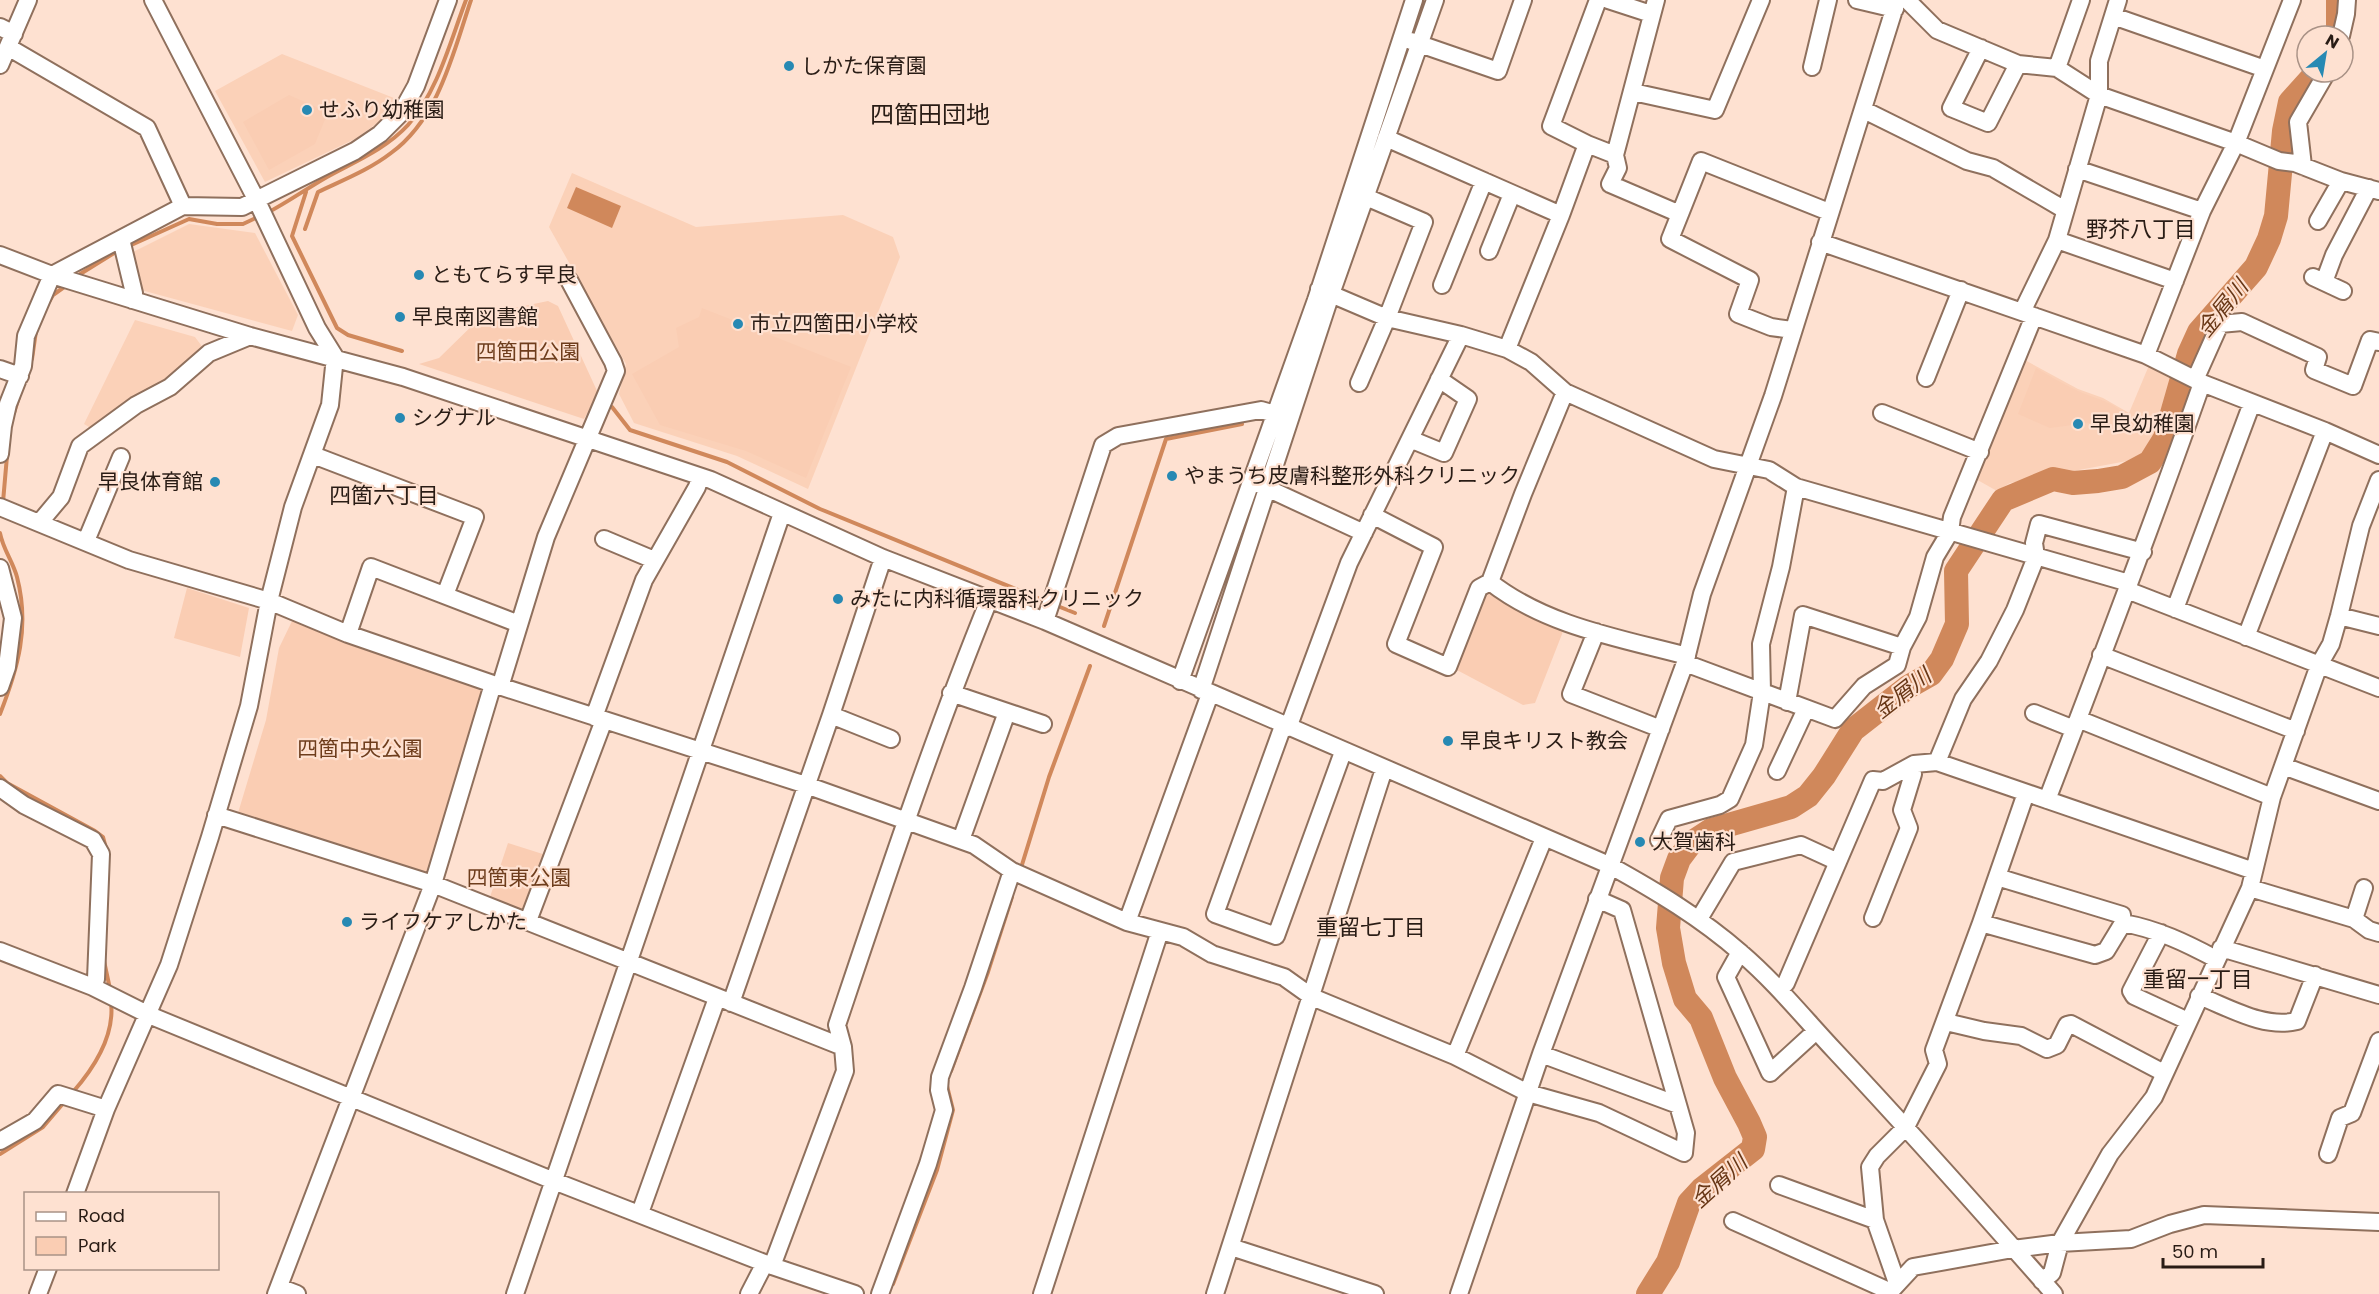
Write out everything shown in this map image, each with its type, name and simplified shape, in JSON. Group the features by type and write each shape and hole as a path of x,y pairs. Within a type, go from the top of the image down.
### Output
{"street":[{"path":"0,65 7,36 28,0"},
{"path":"76,1192 106,1109 169,965 216,815 249,706 269,601 293,507 330,405 335,357 317,328 258,204 153,0"},
{"path":"0,454 3,426 23,366 26,336 55,276 123,245 183,206 242,207 258,204 355,151 380,134 401,113 416,86 448,0"},
{"path":"1180,681 1260,485 1325,292 1414,0"},
{"path":"1127,922 1205,692 1260,485 1275,414 1366,196 1435,0"},
{"path":"1402,37 1498,71 1523,0"},
{"path":"1599,0 1551,126 1615,155"},
{"path":"1608,0 1654,7 1615,155 1618,168 1610,184 1680,214"},
{"path":"1633,92 1715,110 1761,0"},
{"path":"1812,67 1828,0"},
{"path":"1857,0 1900,3 1937,30 2018,64 2056,68 2099,95 2341,181 2374,190 2319,280 2343,291"},
{"path":"2056,68 2081,0"},
{"path":"2344,24 2347,0"},
{"path":"2146,356 2202,211 2236,143 2288,1"},
{"path":"1459,1294 1609,865 1686,659 1702,594 1749,466 1829,212 1900,3"},
{"path":"1490,582 1505,594 1559,621 1686,659 1762,692 1835,719 1864,686 1897,665 1902,648 1918,617 1935,557 1950,532 1952,517 1980,452 2028,314 2057,240 2099,95 2099,61 2115,8 2265,69"},
{"path":"7,36 147,128 183,206"},
{"path":"1981,48 1950,108 1988,123 2018,64"},
{"path":"2292,163 2298,122 2320,84"},
{"path":"1864,110 1967,161 1993,168 2066,210"},
{"path":"1386,138 1561,215"},
{"path":"1507,349 1587,144"},
{"path":"1792,330 1771,327 1738,314 1749,280 1670,239 1701,161 1829,212"},
{"path":"2078,169 2202,211"},
{"path":"1442,285 1484,181"},
{"path":"2318,221 2341,181"},
{"path":"1489,251 1512,194"},
{"path":"1359,383 1424,222 1366,196"},
{"path":"2057,240 2175,281"},
{"path":"1820,242 2146,356 2196,380 2379,455"},
{"path":"123,245 134,293 132,300"},
{"path":"0,255 55,276 250,336 403,377 700,477 744,494 883,558 1045,621 1384,770 1609,865 1699,919 1740,952 1780,989 2054,1294"},
{"path":"297,1294 277,1290 433,884 546,537 615,371 613,362 569,280"},
{"path":"1926,378 1961,290"},
{"path":"1325,292 1387,318 1461,335 1507,349 1531,362 1565,392 1714,459 1768,470 1796,487 2036,557 2128,587 2175,609 2379,688"},
{"path":"2046,800 2143,552 2196,380 2220,324 2242,322 2318,357 2314,370 2353,386 2370,340 2379,342"},
{"path":"1343,752 1276,936 1215,914 1349,563 1461,335"},
{"path":"40,522 61,497 80,446 136,405 170,387 209,353 250,336"},
{"path":"0,369 20,376"},
{"path":"1410,439 1444,453 1468,399 1439,379"},
{"path":"1372,515 1434,547 1396,644 1448,667 1479,588 1490,582 1565,392"},
{"path":"2175,609 2252,403"},
{"path":"1045,621 1103,445 1118,436 1231,415 1261,410 1275,414"},
{"path":"1882,413 1980,452"},
{"path":"2246,637 2325,431"},
{"path":"313,455 475,517 444,595"},
{"path":"86,541 121,457"},
{"path":"528,921 599,719 644,580 697,487 700,477"},
{"path":"2042,1281 2052,1273 2060,1243 2110,1154 2123,1134 2148,1107 2250,888 2272,797 2319,665 2331,644 2361,526 2379,480"},
{"path":"1260,485 1364,533"},
{"path":"1659,840 1669,819 1730,800 1754,745 1762,692 1761,644 1781,567 1796,487"},
{"path":"6,509 129,560 269,601 348,634 496,686 806,785 961,840 974,845 1012,871 1127,922 1183,937 1212,954 1284,977 1312,998 1455,1056 1528,1093 1599,1113 1684,1153 1686,1133 1622,910 1597,899"},
{"path":"515,1294 782,513"},
{"path":"1937,762 1963,699 1989,661 2015,610 2036,557 2034,543 2039,524 2143,552"},
{"path":"604,539 654,560"},
{"path":"639,1213 724,1001 806,785 883,558"},
{"path":"348,634 371,567 519,624"},
{"path":"0,568 13,618 7,667 0,687"},
{"path":"749,1294 768,1264 845,1071 843,1047 837,1025 905,820 951,693 989,600"},
{"path":"1787,702 1803,615 1902,648"},
{"path":"2339,616 2379,626"},
{"path":"1596,632 1572,694 1661,729"},
{"path":"2101,655 2296,731"},
{"path":"951,693 1043,724"},
{"path":"1777,771 1806,709"},
{"path":"961,840 1007,712"},
{"path":"2034,712 2076,724 2272,797"},
{"path":"831,715 891,739"},
{"path":"1780,989 1786,983 1873,780 1883,781 1911,766 1937,762 2254,871"},
{"path":"1873,918 1909,828 1902,810 1913,774 1911,766"},
{"path":"2283,766 2379,801"},
{"path":"1215,1294 1384,770"},
{"path":"0,788 24,804 93,840 101,854 96,979 98,990"},
{"path":"1891,1290 1875,1220 1870,1167 1877,1156 1906,1127 1938,1064 1934,1050 1946,1022 2026,793"},
{"path":"216,815 433,884 843,1047"},
{"path":"1455,1056 1544,838"},
{"path":"1699,919 1733,862 1801,845 1838,862"},
{"path":"880,1294 928,1164 944,1110 939,1090 940,1077 1012,871"},
{"path":"1981,923 2095,955 2106,951 2123,923 2122,915 1997,877"},
{"path":"2250,888 2354,919 2369,930 2379,933"},
{"path":"2354,919 2364,888"},
{"path":"2123,923 2145,927 2219,953 2315,975 2379,995"},
{"path":"1042,1294 1160,931"},
{"path":"2161,933 2131,991 2134,996 2188,1021"},
{"path":"0,951 98,990 149,1015 554,1181 768,1264 855,1294"},
{"path":"1740,952 1726,977 1770,1073 1816,1031"},
{"path":"2199,996 2266,1023 2287,1024 2297,1021 2315,975"},
{"path":"1946,1022 1984,1031 2021,1036 2047,1049 2057,1045 2067,1025 2071,1024 2164,1073"},
{"path":"2328,1154 2340,1118 2352,1113 2376,1059 2379,1041"},
{"path":"1542,1054 1678,1105"},
{"path":"0,1141 35,1121 66,1097 106,1109"},
{"path":"1779,1185 1875,1220"},
{"path":"1891,1290 1913,1268 2013,1249 2060,1243 2131,1239 2170,1224 2204,1215 2379,1222"},
{"path":"1733,1221 1891,1290"},
{"path":"1231,1247 1375,1294"},
{"path":"38,1294 48,1270"}],"shaded area":[{"name":"せふり幼稚園","path":"282,54 399,100 380,121 357,138 265,182 215,91"},
{"name":"市立四箇田小学校","path":"572,173 696,227 843,215 893,237 900,257 808,489 737,456 634,423 619,394 626,364 549,227"},
{"path":"576,187 621,206 612,228 567,208"},
{"path":"189,224 255,233 298,315 292,331 141,290 131,253"},
{"path":"135,320 195,337 204,349 167,381 94,430 84,424"},
{"name":"早良幼稚園","path":"2023,359 2129,413 2150,363 2175,374 2157,435 2144,453 2127,461 2010,483 1997,491 1974,478"}],"green space":[{"path":"289,95 328,112 315,144 269,170 243,122"},
{"name":"四箇田公園","path":"548,301 558,306 598,393 584,419 419,364 439,358 484,314"},
{"path":"702,308 851,367 806,478 746,451 660,425 632,374 679,347 676,328 699,317"},
{"path":"2036,368 2078,391 2111,404 2126,418 2050,428 2018,414"},
{"path":"187,588 249,608 240,657 174,638"},
{"path":"1485,592 1494,592 1564,629 1535,703 1523,705 1455,669"},
{"name":"四箇中央公園","path":"293,619 485,689 432,877 238,813 266,720 279,648"},
{"name":"四箇東公園","path":"508,843 549,856 528,916 489,900"}],"waterway":[{"path":"267,213 380,148 408,125 435,82 466,0"},
{"path":"305,229 318,192 383,159 407,139 421,122 442,83 471,0"},
{"name":"金屑川","path":"2338,0 2338,24"},
{"name":"金屑川","path":"1648,1294 1668,1262 1689,1203 1702,1189 1753,1149 1755,1137 1725,1078 1701,1018 1685,999 1674,963 1668,928 1672,878 1679,859 1691,843 1711,830 1791,807 1808,796 1824,776 1853,730 1908,687 1931,674 1942,659 1957,624 1956,571 2003,500 2053,479 2073,483 2122,477 2150,462 2165,438 2189,354 2199,332 2256,267 2269,239 2276,216 2284,131 2290,102 2306,84"},
{"path":"306,192 292,236 337,328 348,335 402,351"},
{"path":"129,246 189,219 217,224 243,224 260,216"},
{"path":"77,276 119,250"},
{"path":"49,302 53,295 67,285"},
{"path":"32,359 36,331"},
{"path":"14,413 19,397"},
{"path":"612,407 630,430 727,462 820,509 1040,599"},
{"path":"1104,626 1166,439 1242,424"},
{"path":"3,502 7,456"},
{"path":"0,533 17,577 22,613 17,664 0,714"},
{"path":"1060,607 1075,613"},
{"path":"1021,868 1049,777 1090,666"},
{"path":"0,776 7,783 95,831 103,837 107,852"},
{"path":"951,1071 988,972 1012,897"},
{"path":"104,961 110,989"},
{"path":"73,1092 101,1051 110,1027 111,1002"},
{"path":"893,1284 937,1170 953,1110 947,1086"},
{"path":"0,1154 43,1127 66,1100"}],"place":[{"name":"しかた保育園","path":"789,66"},
{"name":"せふり幼稚園","path":"307,110"},
{"name":"ともてらす早良","path":"419,275"},
{"name":"早良南図書館","path":"400,317"},
{"name":"市立四箇田小学校","path":"738,324"},
{"name":"シグナル","path":"400,418"},
{"name":"早良幼稚園","path":"2078,424"},
{"name":"やまうち皮膚科整形外科クリニック","path":"1172,476"},
{"name":"早良体育館","path":"215,482"},
{"name":"みたに内科循環器科クリニック","path":"838,599"},
{"name":"早良キリスト教会","path":"1448,741"},
{"name":"大賀歯科","path":"1640,842"},
{"name":"ライフケアしかた","path":"347,922"}],"district":[{"name":"四箇田団地","path":"930,115"},
{"name":"野芥八丁目","path":"2141,229"},
{"name":"四箇六丁目","path":"384,495"},
{"name":"重留七丁目","path":"1371,927"},
{"name":"重留一丁目","path":"2198,979"}]}
